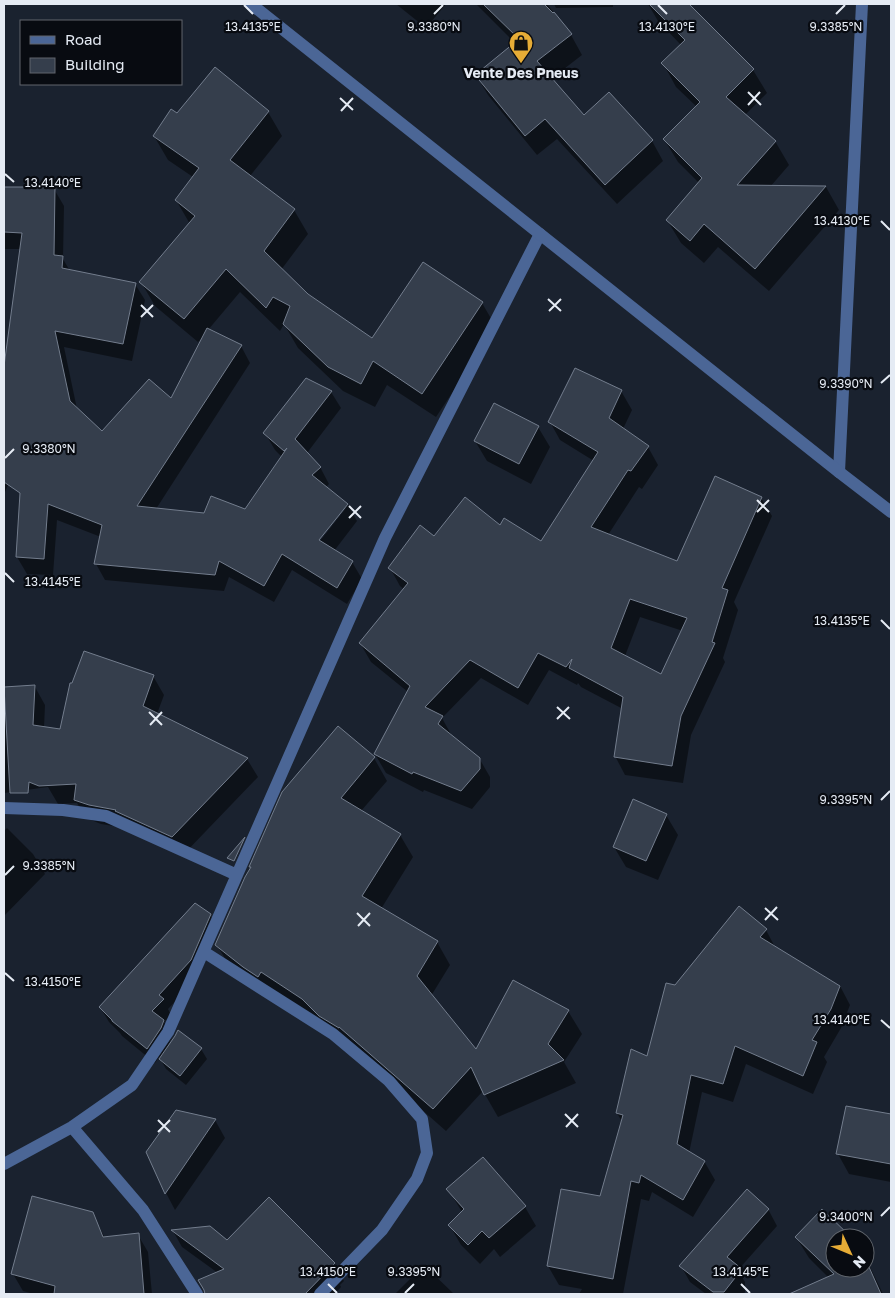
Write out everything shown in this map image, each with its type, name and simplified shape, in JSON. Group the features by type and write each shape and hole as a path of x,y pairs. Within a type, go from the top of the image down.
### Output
{"street":[{"path":"251,4 891,512"},
{"path":"839,472 862,4"},
{"path":"4,1164 72,1128 132,1086 168,1032 385,538 540,234"},
{"path":"4,808 63,810 106,816 237,875"},
{"path":"204,952 333,1034 389,1081 422,1119 427,1153 417,1179 382,1230 320,1294"},
{"path":"72,1128 143,1210 197,1294"}],"building":[{"path":"483,4 544,4 554,12 572,34 537,61 584,115 609,92 653,140 605,185 545,119 525,136 475,75 519,39"},
{"path":"649,4 689,4 754,69 726,97 776,141 737,185 826,186 755,269 704,224 690,241 666,220 702,178 663,139 700,102 661,63 685,40"},
{"path":"215,67 269,111 230,160 295,209 264,251 308,294 372,338 423,262 483,302 422,394 373,361 361,384 328,367 283,324 290,306 273,297 266,308 226,269 184,319 139,282 195,216 175,200 199,168 153,136 171,109 177,113"},
{"path":"4,187 55,187 54,255 63,256 62,268 136,283 123,344 55,331 70,401 102,431 149,379 171,398 207,328 242,345 137,506 204,513 211,496 245,509 287,448 284,451 263,433 306,378 332,391 295,439 321,467 312,475 348,504 319,540 353,561 337,588 282,554 264,586 219,561 215,575 94,564 102,525 48,504 44,559 16,557 20,493 4,482 4,366 22,233 4,232"},
{"path":"575,368 622,390 609,418 649,446 631,471 628,470 591,527 677,561 715,476 762,497 722,588 728,590 712,642 715,643 681,716 672,766 614,757 623,697 569,668 572,659 566,667 538,653 518,688 470,660 425,707 443,716 438,724 480,758 480,769 461,791 413,772 412,774 374,754 410,686 359,643 408,583 388,568 420,525 434,536 465,497 500,525 504,518 541,541 598,452 548,422","holes":["630,599 687,618 661,674 611,648"]},
{"path":"494,403 539,426 519,464 474,441"},
{"path":"84,651 154,675 143,706 248,758 172,837 116,810 74,800 76,784 39,786 29,782 28,793 10,793 4,687 35,685 33,725 60,729 70,683 72,683"},
{"path":"338,726 375,757 341,798 401,834 362,896 438,941 417,976 476,1049 513,980 569,1010 548,1044 564,1060 484,1095 471,1067 433,1109 339,1027 319,1016 302,999 261,972 258,977 215,945 251,867 249,867 282,792"},
{"path":"633,799 667,814 646,861 613,847"},
{"path":"245,837 234,861 227,858"},
{"path":"195,903 211,914 191,960 159,995 164,999 152,1011 164,1020 147,1049 112,1021 99,1007"},
{"path":"739,906 767,929 760,937 840,986 831,1009 812,1040 817,1042 803,1076 735,1046 723,1084 691,1075 677,1144 705,1161 683,1200 641,1175 639,1183 631,1181 613,1279 547,1266 561,1189 600,1196 623,1115 616,1113 631,1049 647,1056 666,983 675,985"},
{"path":"178,1030 202,1048 180,1076 159,1059"},
{"path":"846,1106 891,1114 891,1164 836,1154"},
{"path":"176,1110 216,1119 165,1194 146,1152"},
{"path":"483,1157 526,1206 489,1238 482,1231 468,1245 448,1225 464,1209 446,1189"},
{"path":"747,1189 769,1209 727,1257 742,1269 724,1292 713,1292 679,1266"},
{"path":"32,1196 93,1212 103,1237 139,1233 144,1294 54,1294 55,1286 11,1274"},
{"path":"269,1197 335,1263 305,1294 205,1294 198,1280 224,1269 171,1230 210,1226 227,1240"},
{"path":"822,1209 842,1228 825,1228 825,1265 795,1237"},
{"path":"825,1278 874,1278 881,1294 789,1294"}],"place":[{"name":"Vente Des Pneus","path":"521,64"}]}
